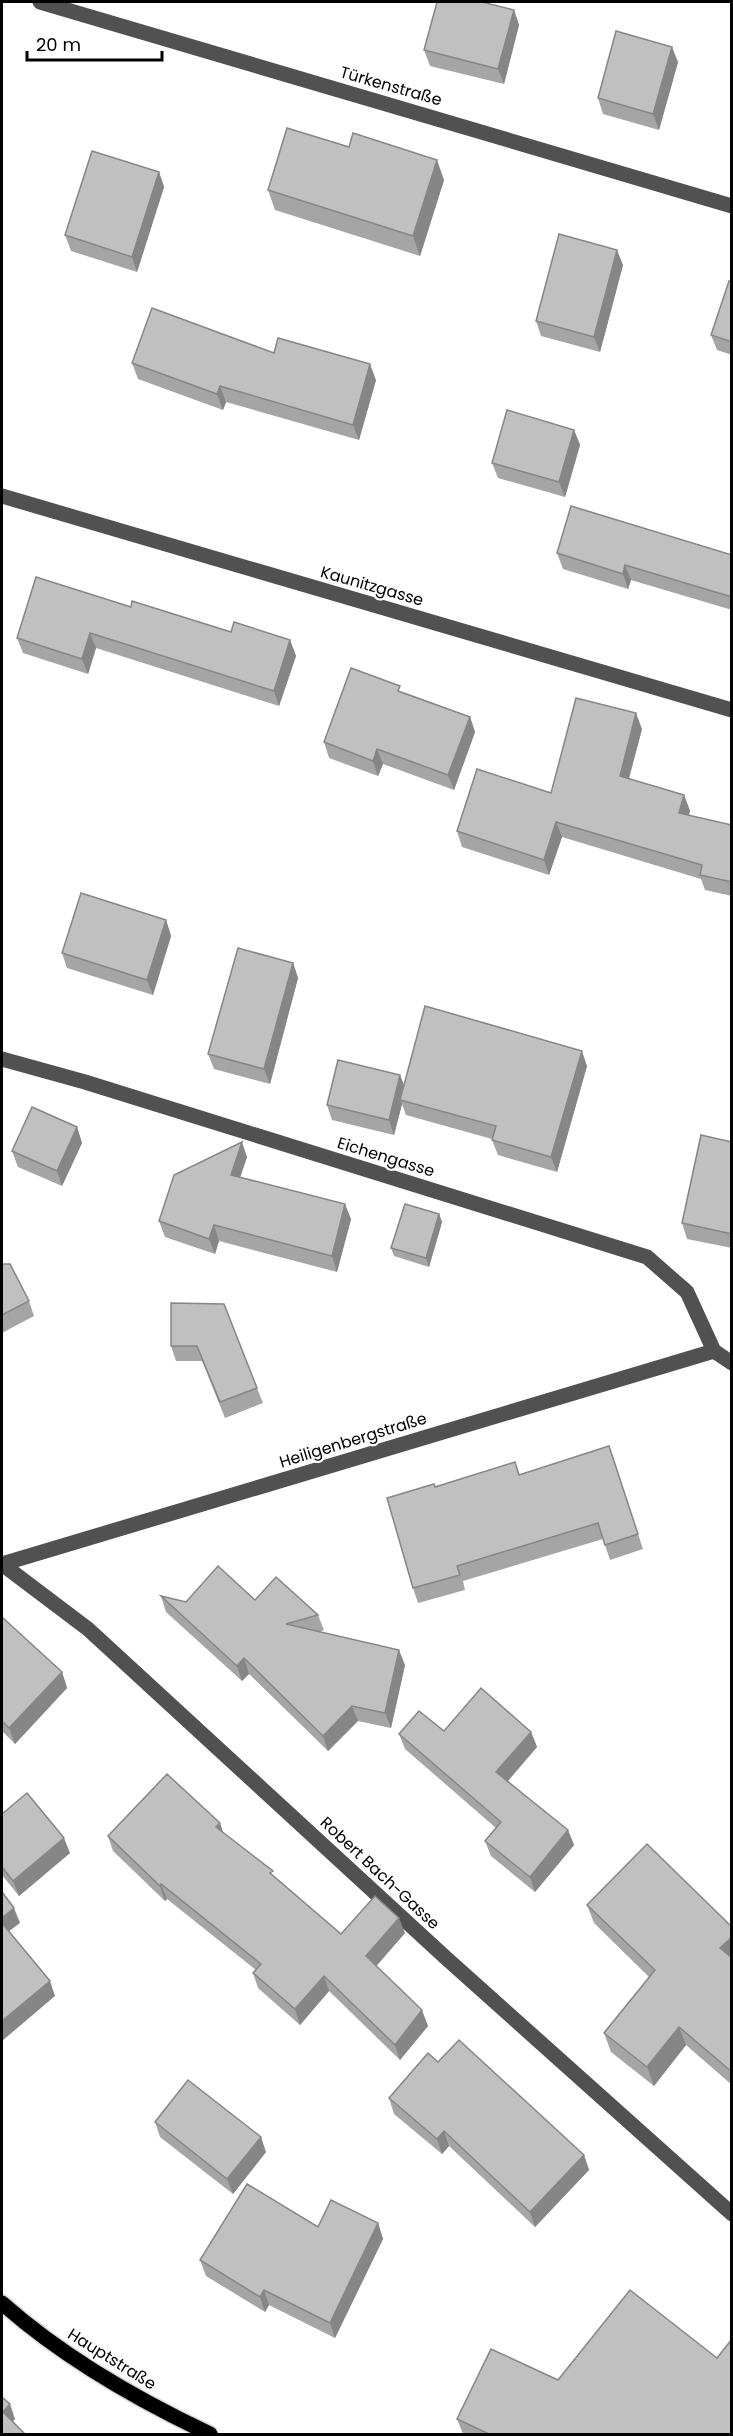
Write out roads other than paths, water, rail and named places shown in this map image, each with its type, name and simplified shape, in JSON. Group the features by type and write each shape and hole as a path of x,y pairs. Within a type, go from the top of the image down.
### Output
{"main road":[{"name":"Hauptstraße","path":"2,2303 82,2364 131,2395 210,2434"}],"street":[{"name":"Türkenstraße","path":"40,2 732,206"},
{"name":"Kaunitzgasse","path":"2,496 732,710"},
{"name":"Eichengasse","path":"2,1059 107,1089 647,1257 687,1292 714,1351"},
{"path":"714,1351 732,1363"},
{"name":"Heiligenbergstraße","path":"2,1564 714,1351"},
{"name":"Robert Bach-Gasse","path":"2,1564 88,1629 446,1958 732,2214"}]}
